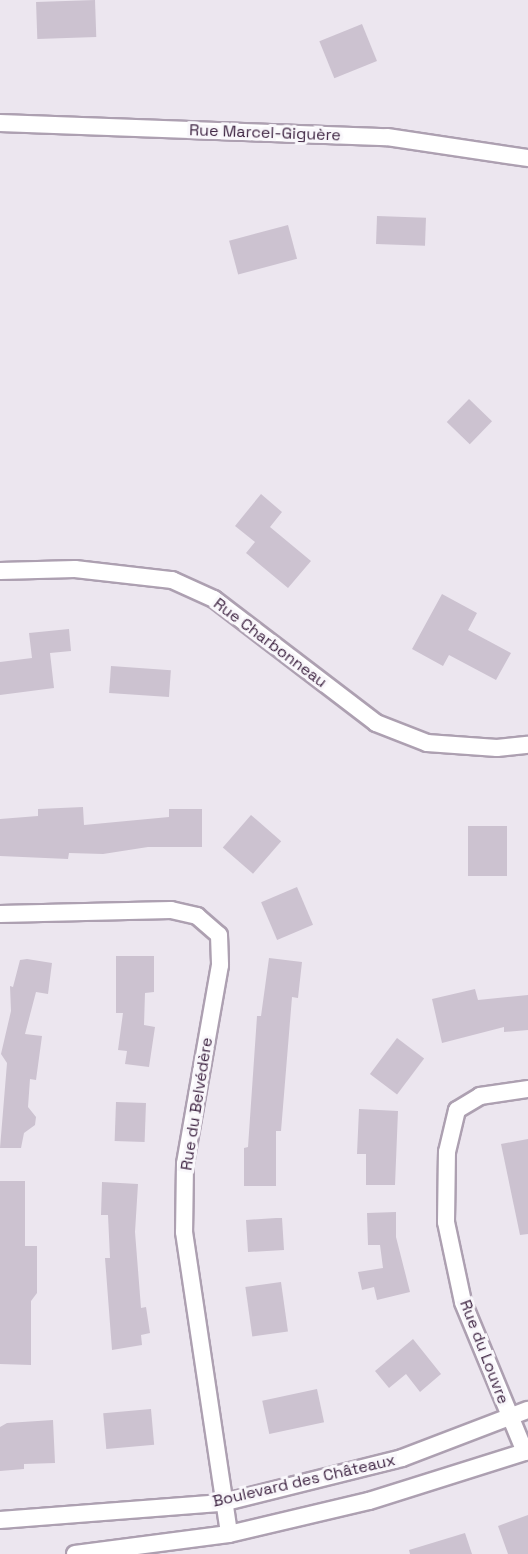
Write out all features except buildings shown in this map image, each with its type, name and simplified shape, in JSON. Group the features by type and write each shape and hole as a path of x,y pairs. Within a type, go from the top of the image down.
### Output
{"street":[{"name":"Rue Marcel-Giguère","path":"0,123 387,137 528,161"},
{"name":"Rue Charbonneau","path":"0,571 75,569 172,580 214,599 376,723 427,743 497,748 528,745"},
{"name":"Rue du Belvédère","path":"0,914 171,910 197,916 219,934 220,965 185,1164 184,1232 222,1503 229,1534"},
{"name":"Rue du Louvre","path":"526,1451 463,1302 446,1222 447,1152 457,1110 480,1096 528,1089"},
{"name":"Boulevard des Châteaux","path":"0,1520 222,1503 402,1458 528,1410"},
{"name":"Boulevard des Châteaux","path":"75,1554 229,1534 369,1501 526,1451"}]}
